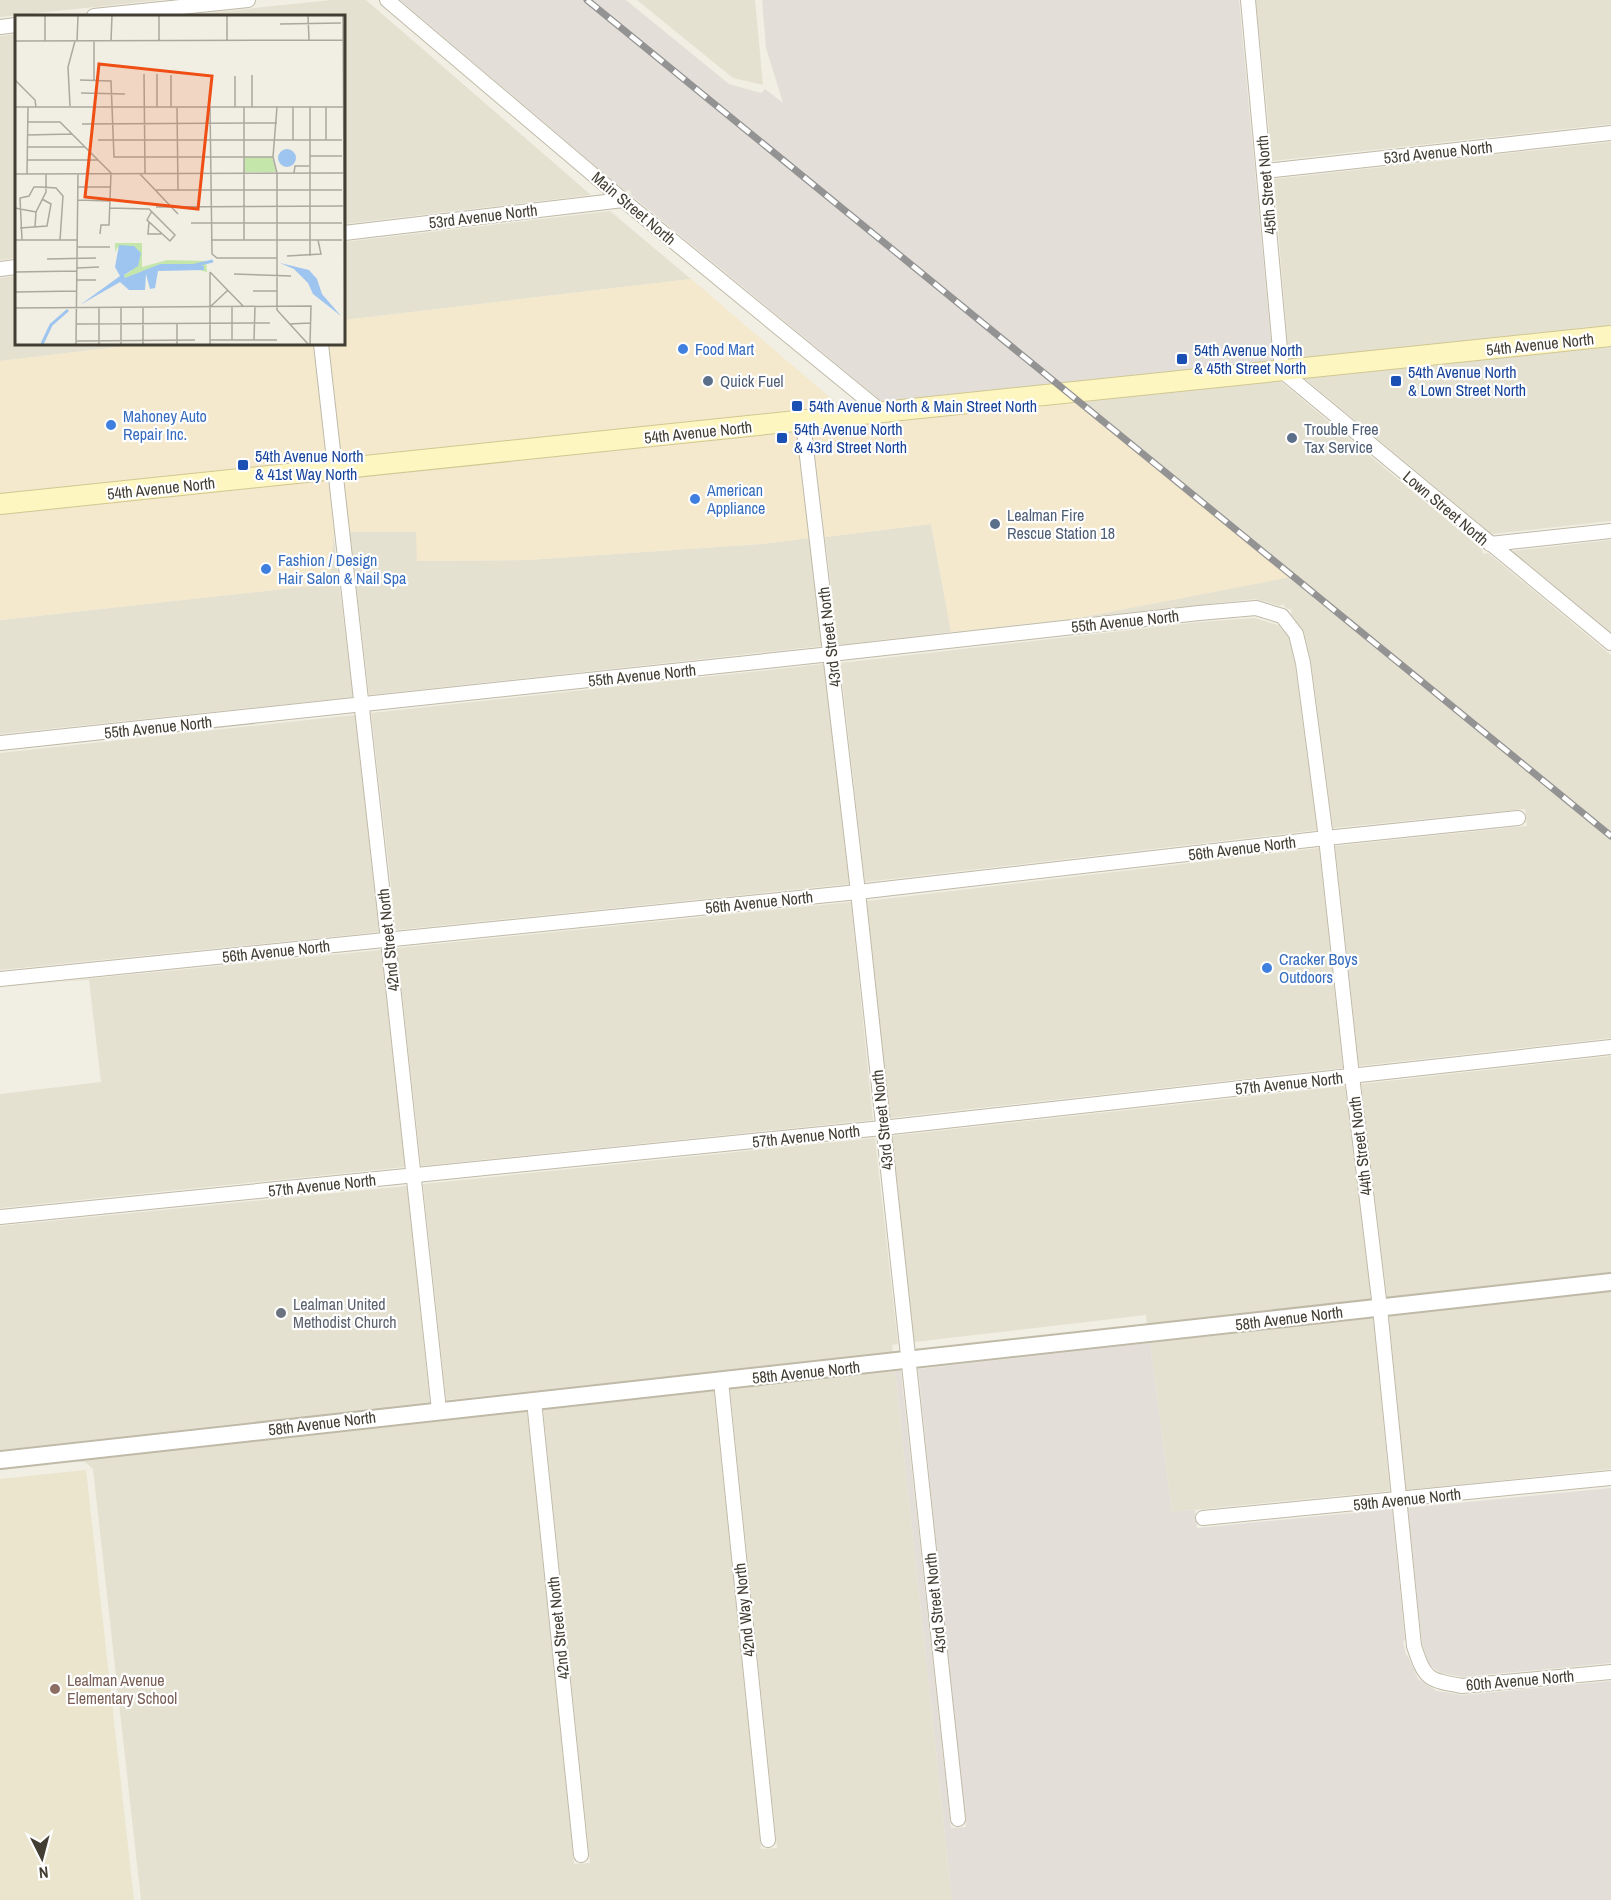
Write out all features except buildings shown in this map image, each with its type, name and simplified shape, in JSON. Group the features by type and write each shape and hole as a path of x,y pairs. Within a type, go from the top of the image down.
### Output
{"main road":[{"name":"54th Avenue North","path":"0,504 1611,336"}],"street":[{"path":"104,15 248,0"},
{"name":"Main Street North","path":"387,0 623,200 883,413"},
{"name":"45th Street North","path":"1248,0 1282,371"},
{"path":"0,27 15,25"},
{"name":"53rd Avenue North","path":"1265,171 1611,133"},
{"name":"53rd Avenue North","path":"345,233 623,200"},
{"path":"0,269 15,267"},
{"name":"42nd Street North","path":"321,345 439,1410"},
{"name":"Lown Street North","path":"1282,371 1611,643"},
{"name":"43rd Street North","path":"803,422 858,892 958,1819"},
{"path":"1490,544 1611,531"},
{"name":"55th Avenue North","path":"0,743 1199,613 1256,609 1282,616"},
{"name":"44th Street North","path":"1282,616 1296,634 1303,663 1326,838 1380,1308 1414,1646"},
{"name":"56th Avenue North","path":"0,979 858,892 1518,818"},
{"name":"57th Avenue North","path":"0,1217 882,1128 1611,1047"},
{"name":"58th Avenue North","path":"0,1460 1611,1282"},
{"name":"42nd Way North","path":"721,1381 768,1840"},
{"name":"42nd Street North","path":"534,1401 581,1855"},
{"name":"59th Avenue North","path":"1203,1518 1611,1478"},
{"name":"60th Avenue North","path":"1414,1646 1422,1671 1438,1682 1462,1686 1611,1672"}],"shaded area":[{"path":"0,0 161,0 15,15 0,17"},
{"path":"332,0 366,0 591,195 345,224 345,15 188,15"},
{"path":"400,0 626,0 729,84 761,93 765,89 783,103 766,48 762,0 1239,0 1273,363 885,404 631,195 630,190 625,191"},
{"path":"637,0 755,0 763,85 733,78"},
{"path":"1256,0 1611,0 1611,124 1272,161"},
{"path":"15,34 15,258 0,260 0,36"},
{"path":"1611,142 1611,327 1289,361 1274,179"},
{"path":"610,211 691,279 345,320 345,242"},
{"path":"15,276 15,345 135,345 0,361 0,278"},
{"path":"691,279 832,399 839,409 342,460 329,345 345,345 345,320"},
{"path":"135,345 313,345 326,461 0,495 0,361"},
{"path":"1611,345 1611,521 1492,534 1304,378"},
{"path":"1280,381 1482,549 1483,554 1488,553 1611,655 1611,1038 1359,1066 1335,846 1527,826 1525,809 1333,828 1311,661 1304,632 1291,614 1292,610 1283,604 1280,606 1255,599 1078,618 1290,577 1076,402"},
{"path":"1076,402 1291,577 1078,618 951,632 931,524 825,537 812,430 881,423 885,426 888,422"},
{"path":"796,432 809,538 761,544 527,560 417,561 416,532 350,532 344,478"},
{"path":"328,480 334,532 329,584 0,620 0,513"},
{"path":"931,524 951,632 838,645 825,537"},
{"path":"333,532 353,697 0,734 0,620 329,584"},
{"path":"350,532 417,532 418,561 527,560 761,544 809,538 822,646 369,695"},
{"path":"1611,540 1611,632 1512,551"},
{"path":"1255,618 1278,625 1289,638 1295,665 1317,830 865,882 840,663 1200,622"},
{"path":"824,664 849,884 396,930 371,713"},
{"path":"355,715 379,932 0,970 0,753"},
{"path":"1319,848 1343,1068 889,1118 867,901"},
{"path":"851,902 873,1120 421,1166 397,948"},
{"path":"381,950 405,1167 0,1208 0,1094 101,1082 89,980 55,982"},
{"path":"1611,1056 1611,1273 1387,1298 1361,1084"},
{"path":"1345,1086 1371,1299 1147,1325 1146,1315 914,1342 891,1136"},
{"path":"875,1138 898,1344 892,1345 893,1353 446,1400 423,1184"},
{"path":"407,1186 430,1402 0,1450 0,1226"},
{"path":"1611,1291 1611,1469 1406,1490 1389,1316"},
{"path":"1373,1318 1390,1491 1172,1512 1150,1343"},
{"path":"1150,1343 1172,1512 1265,1503 1195,1510 1197,1528 1392,1509 1405,1640 1403,1641 1406,1655 1418,1679 1437,1691 1463,1695 1611,1681 1611,1900 952,1900 895,1371 901,1371 951,1828 966,1827 918,1369"},
{"path":"895,1371 952,1900 141,1900 93,1469 85,1462 78,1460 527,1410 574,1864 590,1863 543,1409 714,1391 761,1849 777,1848 730,1389"},
{"name":"Lealman Avenue Elementary School","path":"86,1470 134,1900 0,1900 0,1479"},
{"path":"1611,1488 1611,1663 1462,1677 1441,1673 1429,1665 1422,1644 1408,1508"}],"railway":[{"path":"587,0 1611,836"}],"place":[{"name":"Food Mart","path":"683,349"},
{"name":"54th Avenue North & 45th Street North","path":"1182,359"},
{"name":"Quick Fuel","path":"708,381"},
{"name":"54th Avenue North & Lown Street North","path":"1396,381"},
{"name":"54th Avenue North & Main Street North","path":"797,406"},
{"name":"Mahoney Auto Repair Inc.","path":"111,425"},
{"name":"54th Avenue North & 43rd Street North","path":"782,438"},
{"name":"Trouble Free Tax Service","path":"1292,438"},
{"name":"54th Avenue North & 41st Way North","path":"243,465"},
{"name":"American Appliance","path":"695,499"},
{"name":"Lealman Fire Rescue Station 18","path":"995,524"},
{"name":"Fashion / Design Hair Salon & Nail Spa","path":"266,569"},
{"name":"Cracker Boys Outdoors","path":"1267,968"},
{"name":"Lealman United Methodist Church","path":"281,1313"},
{"name":"Lealman Avenue Elementary School","path":"55,1689"}]}
